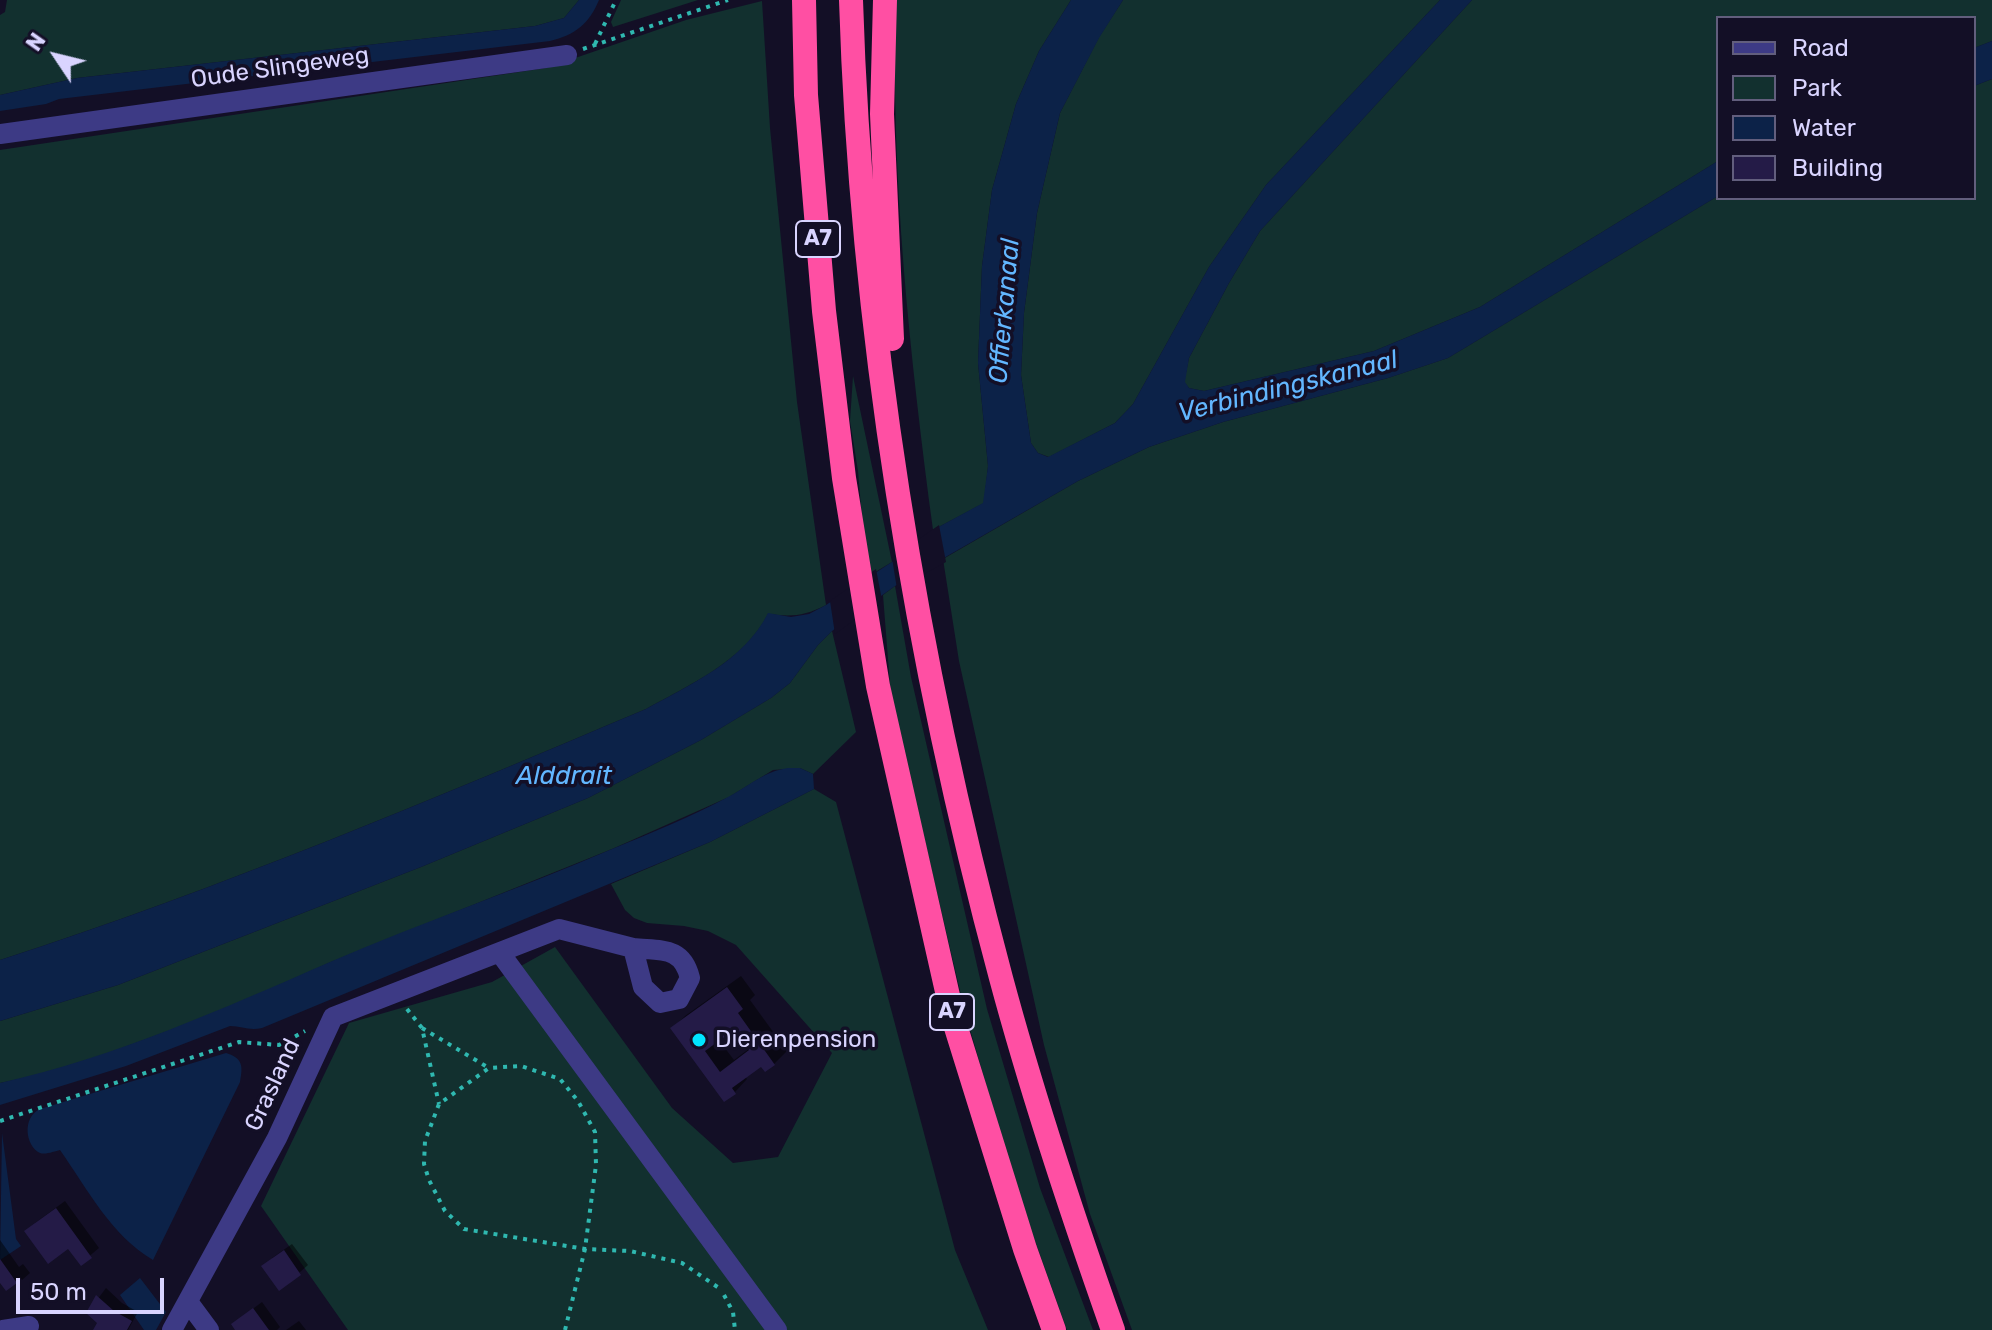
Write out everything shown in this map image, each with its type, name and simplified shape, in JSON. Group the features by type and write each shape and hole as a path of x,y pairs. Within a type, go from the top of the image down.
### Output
{"highway":[{"name":"A7","path":"804,0 806,95 824,311 844,478 878,686 953,1018 1025,1249 1054,1330"},
{"name":"A7","path":"851,0 853,80 871,288 892,453 945,749 1001,979 1037,1103 1113,1330"},
{"name":"A7","path":"885,0 882,114 894,386 892,453"}],"street":[{"name":"Oude Slingeweg","path":"0,134 567,55"},
{"path":"333,1017 559,929 633,948"},
{"path":"500,953 777,1330"},
{"name":"Grasland","path":"172,1330 277,1138 333,1017"},
{"path":"187,1306 209,1330"},
{"path":"3,1330 29,1326"}],"path":[{"path":"616,0 595,44 728,0"},
{"path":"395,993 422,1028 489,1068"},
{"path":"0,1121 239,1042 279,1045 333,1017"},
{"path":"422,1028 439,1104 425,1141 424,1164 445,1211 464,1229 585,1249 630,1251 682,1263 722,1289 733,1312 735,1330"},
{"path":"439,1104 489,1068 521,1066 560,1079 578,1101 595,1132 596,1165 585,1249 565,1330"}],"green space":[{"path":"7,0 579,0 564,18 535,26 77,78 0,95 0,15 5,12"},
{"path":"621,0 698,0 613,27 611,22"},
{"path":"896,0 1071,0 1039,51 1016,104 992,190 982,266 978,363 988,466 984,503 933,530 917,399 899,199"},
{"path":"1123,0 1440,0 1266,185 1209,267 1133,404 1115,423 1049,457 1038,453 1031,443 1021,375 1024,313 1037,213 1060,113 1099,37"},
{"path":"1472,0 1992,0 1992,41 1976,47 1976,16 1716,16 1716,162 1480,307 1374,351 1204,391 1189,388 1184,382 1189,358 1260,231"},
{"path":"762,1 770,128 797,402 826,605 798,615 768,614 758,631 731,658 646,709 245,873 0,960 0,150 546,68 686,20"},
{"path":"1992,79 1992,1330 1132,1330 1090,1214 1044,1045 959,661 943,559 1078,481 1149,447 1223,422 1388,378 1448,358 1716,197 1716,200 1976,200 1976,85"},
{"path":"853,376 892,562 867,577 858,471 850,421"},
{"path":"895,586 911,677 987,1009 1040,1188 1093,1330 1067,1330 1016,1188 965,1012 891,697 883,595"},
{"path":"832,631 856,732 813,774 800,768 773,770 729,797 612,849 331,962 217,1013 106,1054 0,1083 0,1021 118,985 588,798 701,740 771,698 790,683"},
{"path":"814,789 836,802 955,1250 988,1330 348,1330 261,1206 349,1023 492,982 555,947 672,1108 733,1163 778,1157 832,1053 736,945 708,931 647,923 634,918 625,910 611,884 710,842"}],"water":[{"path":"579,0 599,0 591,16 580,27 550,41 59,99 0,111 0,95 77,78 535,26 564,18"},
{"path":"1071,0 1123,0 1099,38 1060,113 1037,213 1024,313 1021,375 1031,443 1038,453 1048,457 1115,423 1133,404 1209,267 1266,185 1440,0 1472,0 1260,231 1189,358 1185,382 1189,388 1204,391 1374,351 1480,307 1716,162 1716,197 1448,358 1388,378 1223,422 1149,447 1078,481 895,586 832,631 790,683 771,698 701,740 588,798 118,985 0,1021 0,960 245,873 646,709 731,658 758,630 768,613 791,617 809,614 892,562 933,530 983,503 988,466 978,363 982,266 992,190 1016,104 1039,51"},
{"path":"1992,41 1992,79 1976,85 1976,47"},
{"path":"788,768 800,768 813,774 814,789 710,842 262,1028 230,1026 126,1066 0,1105 0,1083 85,1060 208,1014 365,947 656,831 736,793 764,776"},
{"path":"226,1053 236,1057 240,1063 240,1082 153,1260 112,1225 60,1150 40,1153 35,1149 29,1138 30,1118 40,1109"},
{"path":"2,1133 16,1239 21,1246 0,1260"},
{"path":"140,1278 166,1312 156,1330 144,1330 120,1295"}],"pier":[{"path":"939,525 946,562 897,589 892,558"},
{"path":"876,569 882,600 835,634 830,601"}],"building":[{"name":"Dierenpension","path":"727,987 743,1009 738,1013 775,1065 765,1072 761,1067 732,1088 736,1094 724,1102 670,1028","holes":["734,1030 749,1050 720,1072 705,1051"]},
{"path":"56,1208 92,1258 81,1266 68,1249 48,1264 24,1231"},
{"path":"284,1250 301,1275 279,1291 261,1266"},
{"path":"0,1259 17,1283 6,1291 0,1283"},
{"path":"96,1295 114,1311 132,1321 127,1330 93,1330 97,1323 86,1313"},
{"path":"253,1308 269,1330 235,1330 231,1324"}],"place":[{"name":"Dierenpension","path":"699,1040"}],"water label":[{"name":"Offierkanaal","path":"1005,311"},
{"name":"Verbindingskanaal","path":"1288,387"},
{"name":"Alddrait","path":"564,776"}]}
